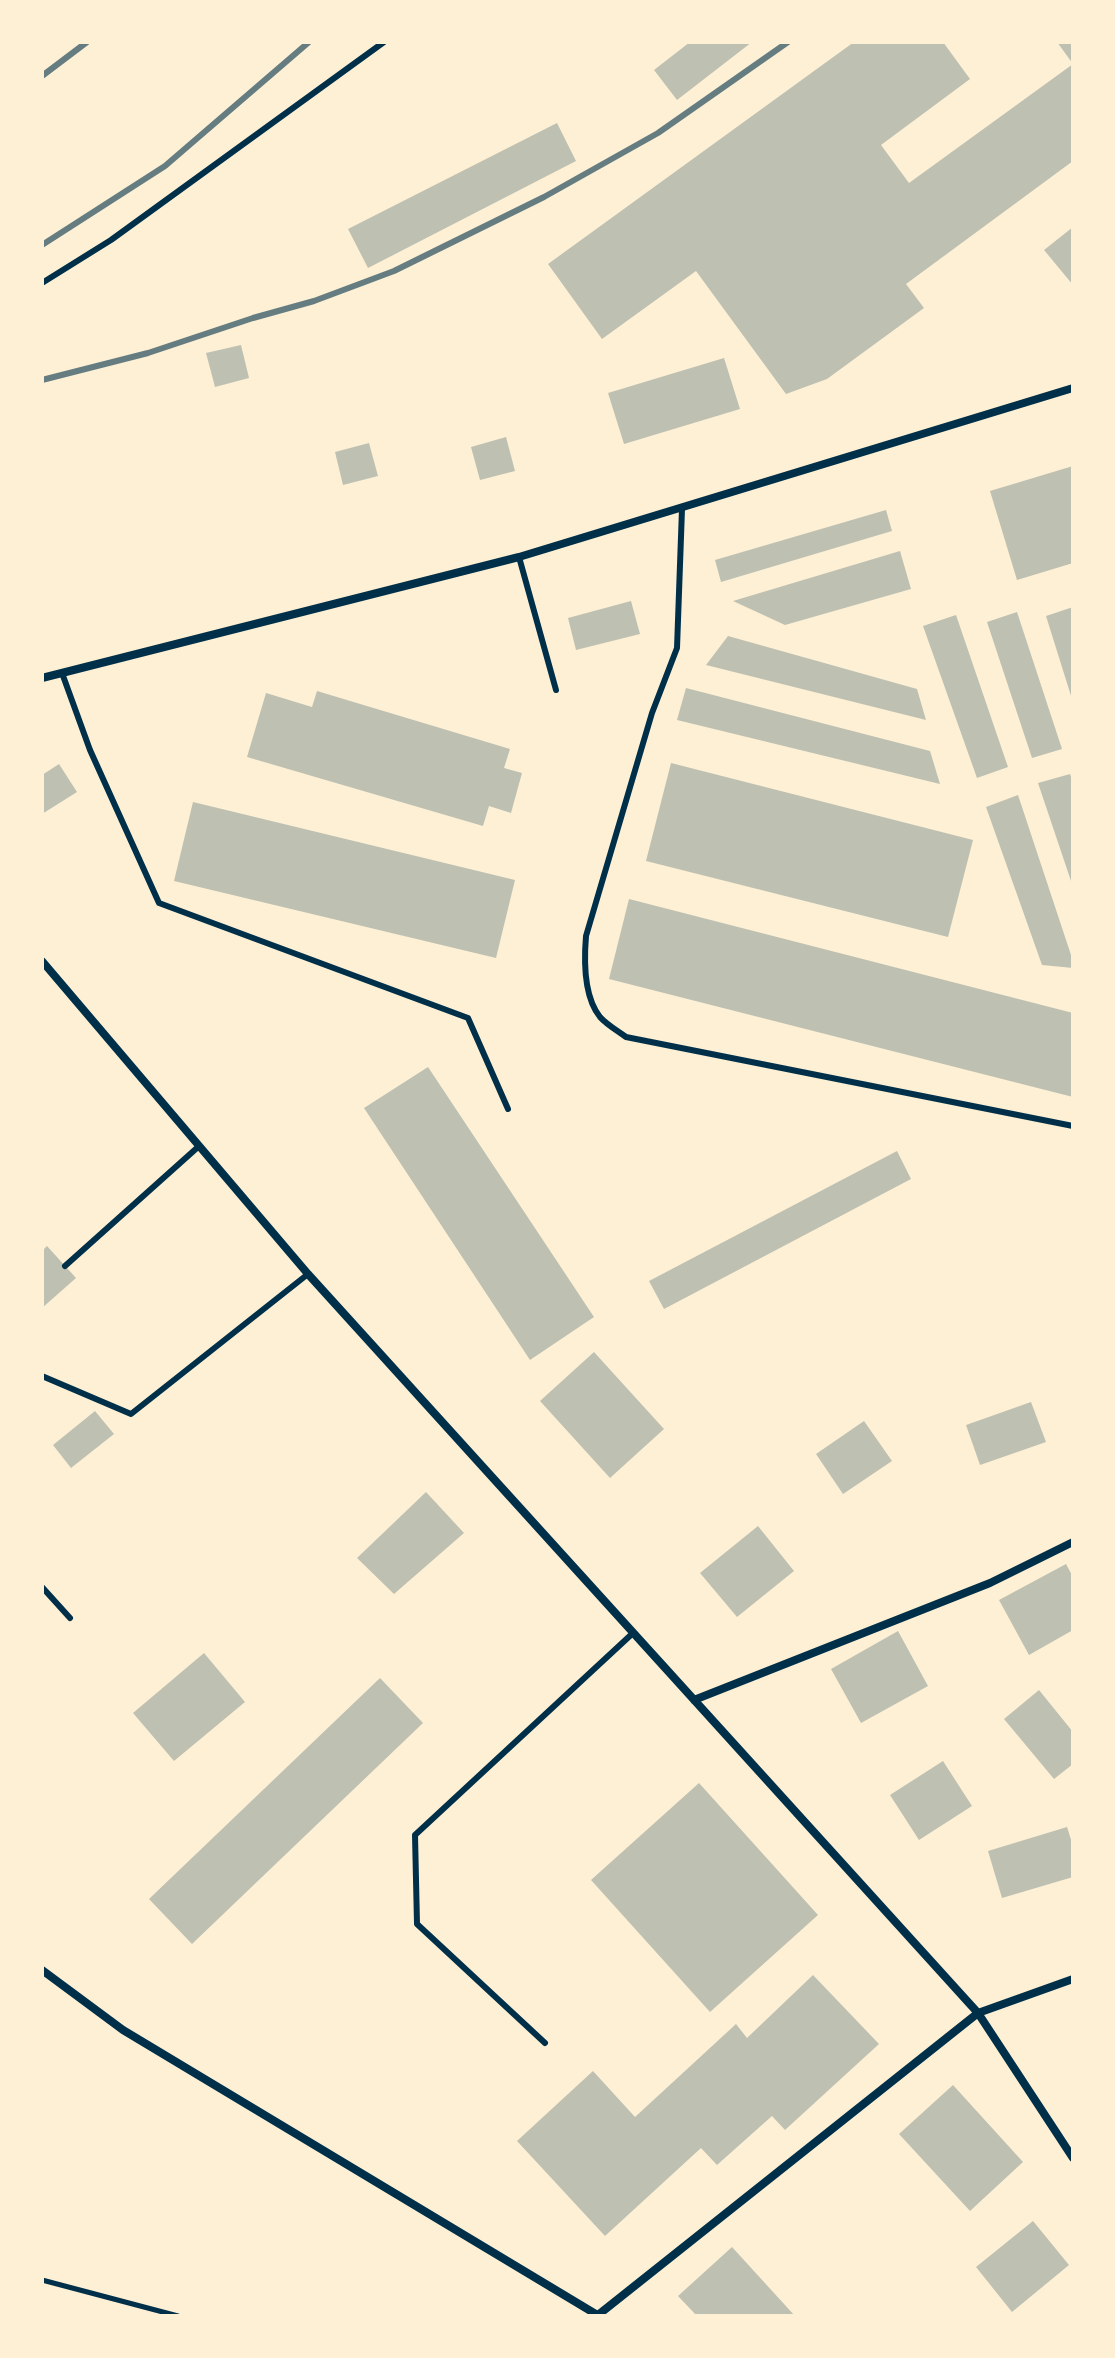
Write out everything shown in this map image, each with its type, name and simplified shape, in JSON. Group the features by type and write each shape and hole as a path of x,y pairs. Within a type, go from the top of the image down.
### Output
{"street":[{"path":"42,678 519,557 1073,388"},
{"path":"42,961 308,1274 978,2013 1073,2158"},
{"path":"694,1700 990,1583 1073,1542"},
{"path":"42,1970 123,2030 598,2315 978,2013 1073,1979"}],"lane":[{"path":"42,283 111,240 384,42"},
{"path":"682,509 677,648 652,713 586,936 584,965 601,1018 626,1037 1073,1126"},
{"path":"519,557 556,690"},
{"path":"62,673 90,750 159,903 468,1018 508,1109"},
{"path":"65,1266 198,1147"},
{"path":"42,1376 131,1414 308,1274"},
{"path":"42,1587 70,1618"},
{"path":"545,2043 417,1924 415,1835 633,1633"}],"path":[{"path":"42,2280 178,2316"}],"building":[{"path":"690,42 752,42 677,100 654,70"},
{"path":"854,42 943,42 970,79 881,145 909,183 1073,64 1073,161 906,284 924,308 827,379 786,394 696,271 602,339 548,264"},
{"path":"1057,42 1073,42 1073,64"},
{"path":"557,123 576,161 368,268 348,229"},
{"path":"1073,227 1073,285 1044,250"},
{"path":"241,345 249,378 215,387 206,353"},
{"path":"724,358 740,409 624,444 608,393"},
{"path":"506,437 515,471 480,480 471,447"},
{"path":"369,443 378,476 343,485 335,452"},
{"path":"1073,466 1073,563 1017,580 990,491"},
{"path":"886,510 892,531 721,582 715,560"},
{"path":"900,551 911,589 785,625 733,601"},
{"path":"631,601 640,634 576,650 568,618"},
{"path":"1073,607 1073,699 1072,699 1046,616"},
{"path":"1017,612 1062,749 1032,758 987,622"},
{"path":"956,615 1008,767 977,778 923,626"},
{"path":"728,636 917,689 926,720 706,665"},
{"path":"686,688 930,751 940,784 677,720"},
{"path":"317,691 510,749 504,768 522,773 511,813 489,806 483,826 247,757 266,693 312,707"},
{"path":"671,763 973,840 948,937 646,861"},
{"path":"59,764 77,792 42,814 42,775"},
{"path":"1070,774 1073,783 1072,884 1038,783"},
{"path":"1018,795 1073,968 1042,965 986,807"},
{"path":"193,802 515,880 496,958 174,881"},
{"path":"629,899 1073,1013 1073,1097 609,979"},
{"path":"428,1067 594,1317 530,1360 364,1108"},
{"path":"897,1151 911,1179 664,1309 649,1281"},
{"path":"47,1246 76,1278 42,1308 42,1251"},
{"path":"594,1352 664,1429 610,1478 540,1401"},
{"path":"1031,1402 1046,1442 980,1465 966,1425"},
{"path":"95,1411 114,1434 71,1468 53,1445"},
{"path":"864,1421 892,1461 843,1494 816,1454"},
{"path":"426,1492 464,1533 394,1594 357,1558"},
{"path":"758,1526 794,1571 737,1617 700,1573"},
{"path":"1066,1564 1073,1577 1073,1630 1029,1655 999,1600"},
{"path":"898,1631 928,1686 861,1723 831,1669"},
{"path":"204,1653 245,1702 174,1761 133,1713"},
{"path":"380,1678 423,1723 192,1944 149,1899"},
{"path":"1039,1690 1073,1732 1073,1764 1054,1779 1004,1719"},
{"path":"943,1761 972,1806 919,1840 890,1795"},
{"path":"699,1783 818,1915 710,2012 591,1880"},
{"path":"1067,1827 1073,1846 1073,1877 1002,1898 988,1851"},
{"path":"813,1975 879,2044 785,2130 772,2116 717,2165 701,2148 605,2236 517,2141 593,2071 635,2117 736,2024 747,2038"},
{"path":"953,2085 1023,2162 970,2211 899,2134"},
{"path":"1033,2221 1069,2265 1012,2312 976,2267"},
{"path":"732,2247 795,2316 697,2316 678,2296"}],"railway":[{"path":"42,76 87,42"},
{"path":"42,245 165,166 309,42"},
{"path":"42,380 148,353 314,301 394,271 544,197 658,133 788,42"}]}
